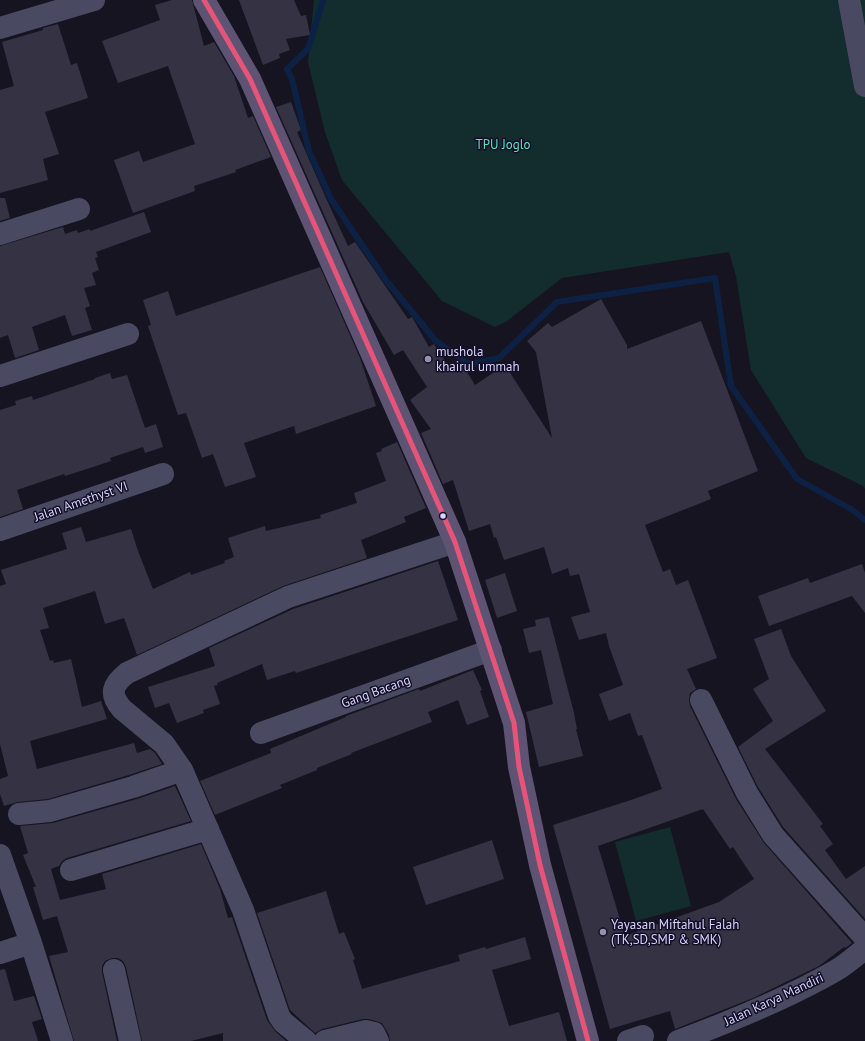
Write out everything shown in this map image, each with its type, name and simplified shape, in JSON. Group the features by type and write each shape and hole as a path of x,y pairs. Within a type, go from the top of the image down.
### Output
{"main road":[{"path":"204,0 250,79 456,542 514,723 519,767 540,865 588,1041"}],"street":[{"path":"0,28 94,0"},
{"path":"849,0 865,86"},
{"path":"0,234 79,209"},
{"path":"0,376 128,334"},
{"name":"Jalan Amethyst VI","path":"0,530 163,474"},
{"path":"306,1041 283,1022 279,1016 243,910 182,770 164,744 122,709 117,703 114,697 114,688 118,680 128,673 288,597 456,542"},
{"name":"Gang Bacang","path":"260,733 491,650"},
{"path":"701,700 747,793 773,835 865,938"},
{"path":"19,814 50,811 133,787 182,770"},
{"path":"71,870 208,829"},
{"path":"0,855 31,943 62,1041"},
{"path":"0,953 31,943"},
{"name":"Jalan Karya Mandiri","path":"678,1041 716,1027 789,995 837,970 865,949"},
{"path":"114,970 130,1041"},
{"path":"325,1041 366,1031 374,1033 378,1041"}],"green space":[{"name":"TPU Joglo","path":"314,0 865,0 865,489 863,486 806,458 751,370 736,276 729,252 562,278 507,321 495,327 442,301 342,180 325,132 308,62"},
{"path":"670,827 691,906 636,921 615,842"}],"building":[{"path":"172,0 192,0 204,46 214,42 234,76 248,118 253,116 271,157 235,170 236,172 194,186 195,191 133,213 114,160 139,151 143,162 195,144 168,66 118,83 102,41 160,20 155,5"},
{"path":"239,0 294,0 301,16 306,15 310,35 286,39 290,50 279,54 280,58 263,65"},
{"path":"58,24 71,65 77,63 88,98 45,112 59,154 43,159 48,180 0,193 0,90 14,86 2,42"},
{"path":"291,102 301,130 297,132 348,246 355,242 408,319 412,317 429,347 434,344 452,371 462,364 475,385 505,365 552,438 536,352 527,341 548,323 552,327 601,299 627,345 627,349 701,321 758,471 708,491 711,499 645,525 663,572 670,569 676,585 688,580 717,658 687,669 696,689 690,693 689,700 690,706 736,799 764,843 852,943 845,948 844,947 819,966 753,998 675,1029 670,1011 610,1029 553,825 662,789 642,735 638,736 630,713 609,721 599,694 623,685 606,633 579,640 571,617 590,612 579,574 570,576 568,568 552,574 544,547 504,560 496,537 494,538 490,524 469,531 453,480 443,484 421,433 431,429 410,400 427,387 403,350 394,355 363,302 276,107","holes":["703,809 730,849 733,847 754,879 719,902 625,936 598,846"]},
{"path":"0,198 5,198 10,218 0,221"},
{"path":"144,212 151,232 96,252 98,257 95,258 99,270 92,273 96,285 84,288 90,306 85,308 92,330 72,336 65,315 32,327 39,350 15,358 8,335 0,338 0,246 63,227 65,234 77,230 78,233 90,229 90,231"},
{"path":"320,267 360,358 376,406 296,434 294,426 244,443 256,477 225,487 213,454 202,458 186,413 178,415 148,326 151,325 143,300 168,291 176,316"},
{"path":"110,373 112,379 127,375 145,428 156,424 163,447 145,453 143,447 110,458 111,461 65,476 64,474 17,490 23,509 0,517 0,410 16,405 15,401 32,396 33,400"},
{"path":"397,442 426,508 404,517 406,522 361,540 367,558 283,586 137,655 124,618 105,624 95,591 43,608 49,628 40,630 50,661 53,660 54,663 71,659 82,707 101,701 107,719 30,741 37,769 134,743 137,753 150,749 155,753 162,764 48,799 18,802 4,806 0,794 0,779 8,776 0,744 0,586 6,584 1,570 67,549 62,533 81,527 86,542 131,529 153,589 190,572 191,575 225,563 224,561 234,557 228,538 265,526 266,531 321,518 320,515 357,503 354,493 386,481 376,453 382,451 381,449"},
{"path":"438,561 458,620 296,673 295,671 267,680 262,664 217,683 218,685 214,686 220,704 203,710 204,713 177,723 169,703 155,708 148,687 215,666 209,648 293,609"},
{"path":"862,564 865,573 865,613 852,596 769,626 758,596 808,578 810,583"},
{"path":"505,573 517,611 497,618 485,580"},
{"path":"549,617 574,713 576,729 583,756 539,767 526,712 553,704 541,650 529,653 523,629 536,626 535,620"},
{"path":"781,629 791,656 826,711 765,749 823,824 820,826 833,844 825,850 846,879 865,866 865,919 783,827 758,787 738,747 773,721 753,689 769,679 754,639"},
{"path":"473,670 482,690 480,691 489,717 467,725 458,700 428,712 432,722 351,753 352,754 317,768 317,770 280,785 282,788 215,815 200,781 271,753 270,749 346,716 419,689 420,691"},
{"path":"175,786 191,821 67,858 62,861 59,866 51,869 60,900 106,889 102,874 201,844 220,889 228,918 232,917 267,1020 275,1031 286,1041 223,1041 223,1033 191,1041 142,1041 126,967 123,961 118,958 112,958 105,961 102,966 102,972 117,1041 74,1041 49,956 68,952 57,916 43,920 33,887 36,887 23,855 28,853 20,826 53,823 137,799"},
{"path":"492,840 504,879 426,905 413,867"},
{"path":"326,891 339,934 344,932 355,959 353,960 362,989 460,961 458,955 485,947 486,949 525,937 531,959 492,970 509,1026 559,1012 567,1041 390,1041 389,1035 382,1023 369,1019 363,1019 322,1029 315,1033 290,1010 257,913"},
{"path":"5,969 14,1001 34,996 42,1019 32,1022 38,1041 0,1041 0,970"}],"waterway":[{"path":"323,0 308,49 287,69 292,79 309,151 331,199 385,279 436,341 469,364 499,358 557,302 715,278 731,386 797,479 851,509 865,520"}],"transit line":[{"path":"204,0 250,79 455,542 514,723 519,767 540,865 588,1041"}],"place":[{"name":"mushola khairul ummah","path":"428,359"},
{"name":"Yayasan Miftahul Falah (TK,SD,SMP & SMK)","path":"603,932"}]}
